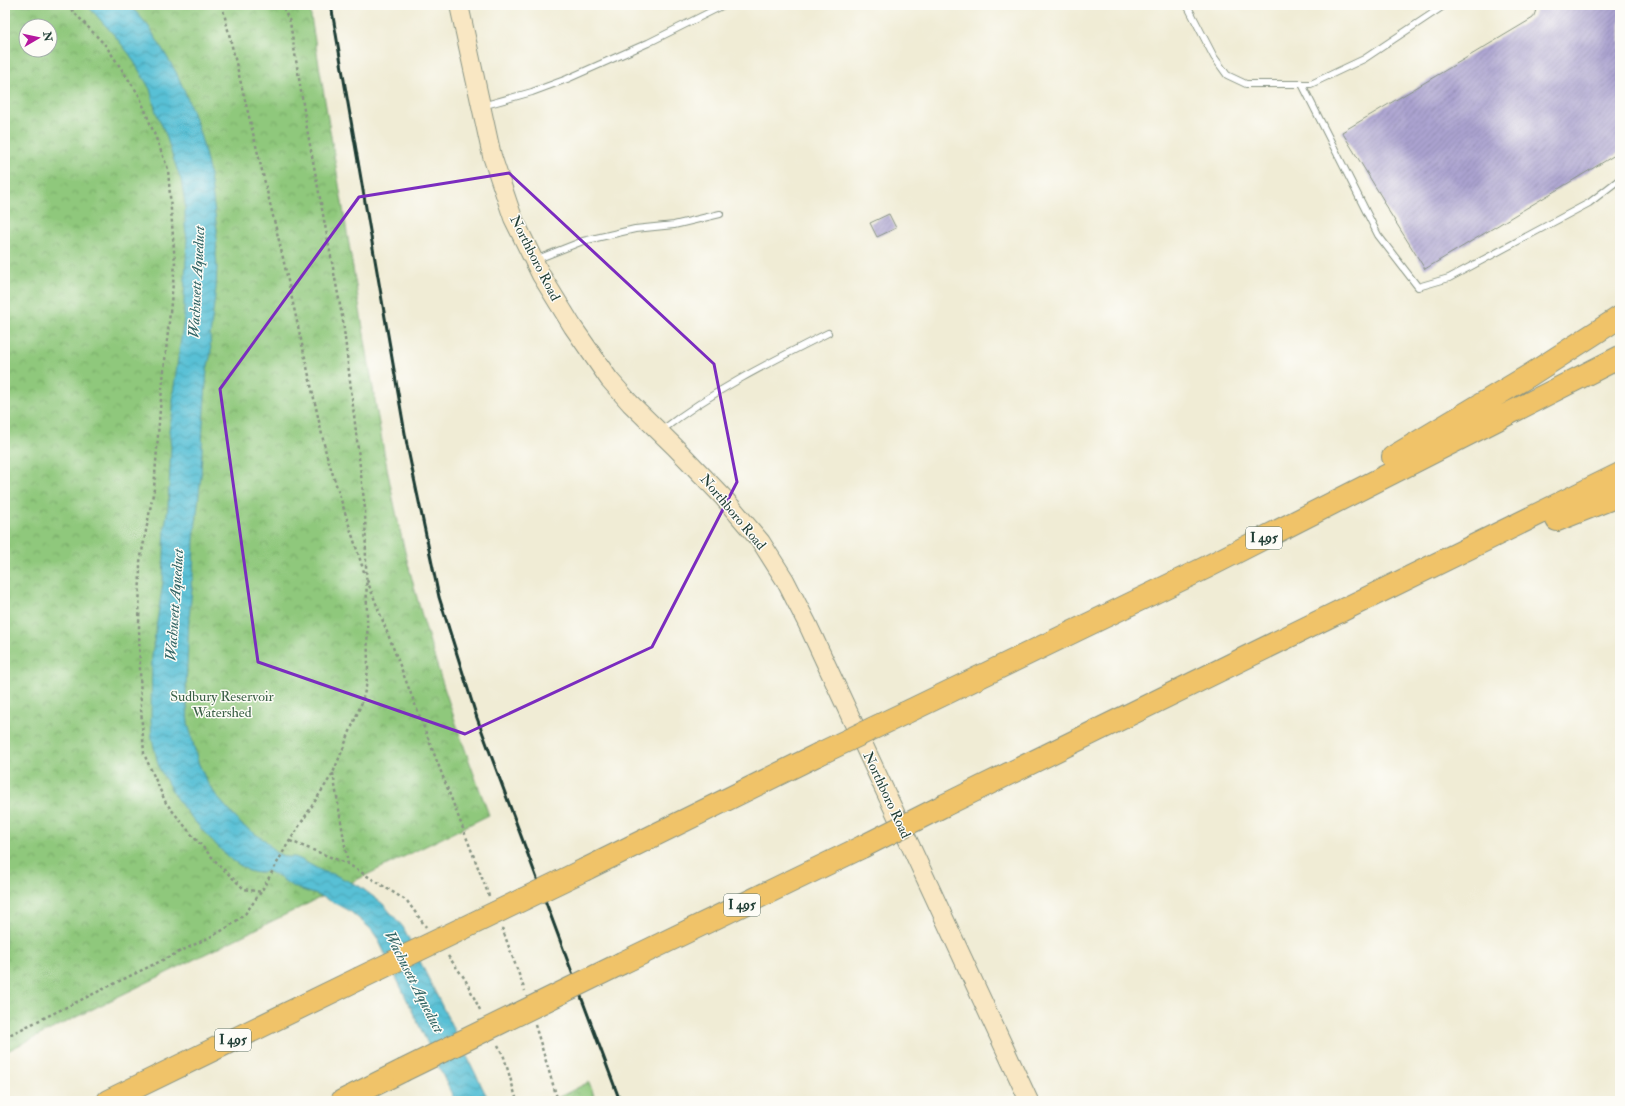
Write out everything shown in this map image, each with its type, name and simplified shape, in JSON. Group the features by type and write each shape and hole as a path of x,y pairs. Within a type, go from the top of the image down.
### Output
{"highway":[{"path":"1205,568 1500,394 1620,317"},
{"name":"I 495","path":"108,1101 817,755 1205,568 1620,357"},
{"name":"I 495","path":"342,1101 1620,474"},
{"path":"1384,590 1620,495"}],"main road":[{"name":"Northboro Road","path":"459,5 492,156 513,218 534,261 556,301 590,353 630,403 707,480 749,526 785,580 818,644 1029,1101"}],"lane":[{"path":"480,106 532,92 567,79 724,5"},
{"path":"1187,5 1214,57 1227,75 1246,84 1311,84 1364,59 1445,5"},
{"path":"1302,84 1378,235 1418,287 1449,278 1582,207 1620,179"},
{"path":"534,261 583,241 635,229 674,224 720,214"},
{"path":"660,432 686,412 728,386 776,358 828,333"}],"path":[{"path":"67,5 106,46 139,95 168,169 175,264 160,409 154,489 140,562 139,629 144,754 166,803 192,835 219,865 244,889 261,892"},
{"path":"222,5 281,249 326,453 366,578 491,901"},
{"path":"5,1036 214,935 230,926 245,914 266,885 287,845 333,773 362,702 366,687 368,668 365,509 344,321 307,129 290,22 282,5"},
{"path":"290,841 348,864"},
{"path":"500,923 527,996"},
{"path":"533,1019 558,1101"}],"highlighted area":[{"path":"509,173 714,364 737,482 652,647 465,734 258,662 220,389 359,197"}],"green space":[{"name":"Sudbury Reservoir Watershed","path":"5,5 309,5 387,469 399,527 433,654 454,719 489,815 5,1052"},
{"path":"589,1082 596,1101 551,1101"}],"water":[{"name":"Wachusett Aqueduct","path":"87,5 130,5 149,27 176,72 185,92 197,124 210,175 217,230 217,267 210,336 211,353 207,370 201,476 194,540 186,689 188,723 198,762 207,782 218,798 242,825 266,841 275,852 286,857 295,857 300,859 322,871 333,874 359,886 383,904 403,927 489,1101 455,1101 378,939 371,929 351,912 323,897 293,887 267,871 257,873 249,871 228,857 186,811 176,798 159,768 152,739 152,655 163,582 165,526 168,508 171,447 169,430 173,411 173,393 184,318 187,239 185,227 185,203 181,180 166,135 156,112 150,89 130,55"}],"building":[{"path":"1538,5 1620,5 1620,152 1425,269 1383,202 1384,201 1342,132 1533,18"},
{"path":"889,214 896,228 877,237 870,223"}],"railway":[{"path":"331,5 407,445 439,597 477,718 620,1101"}]}
